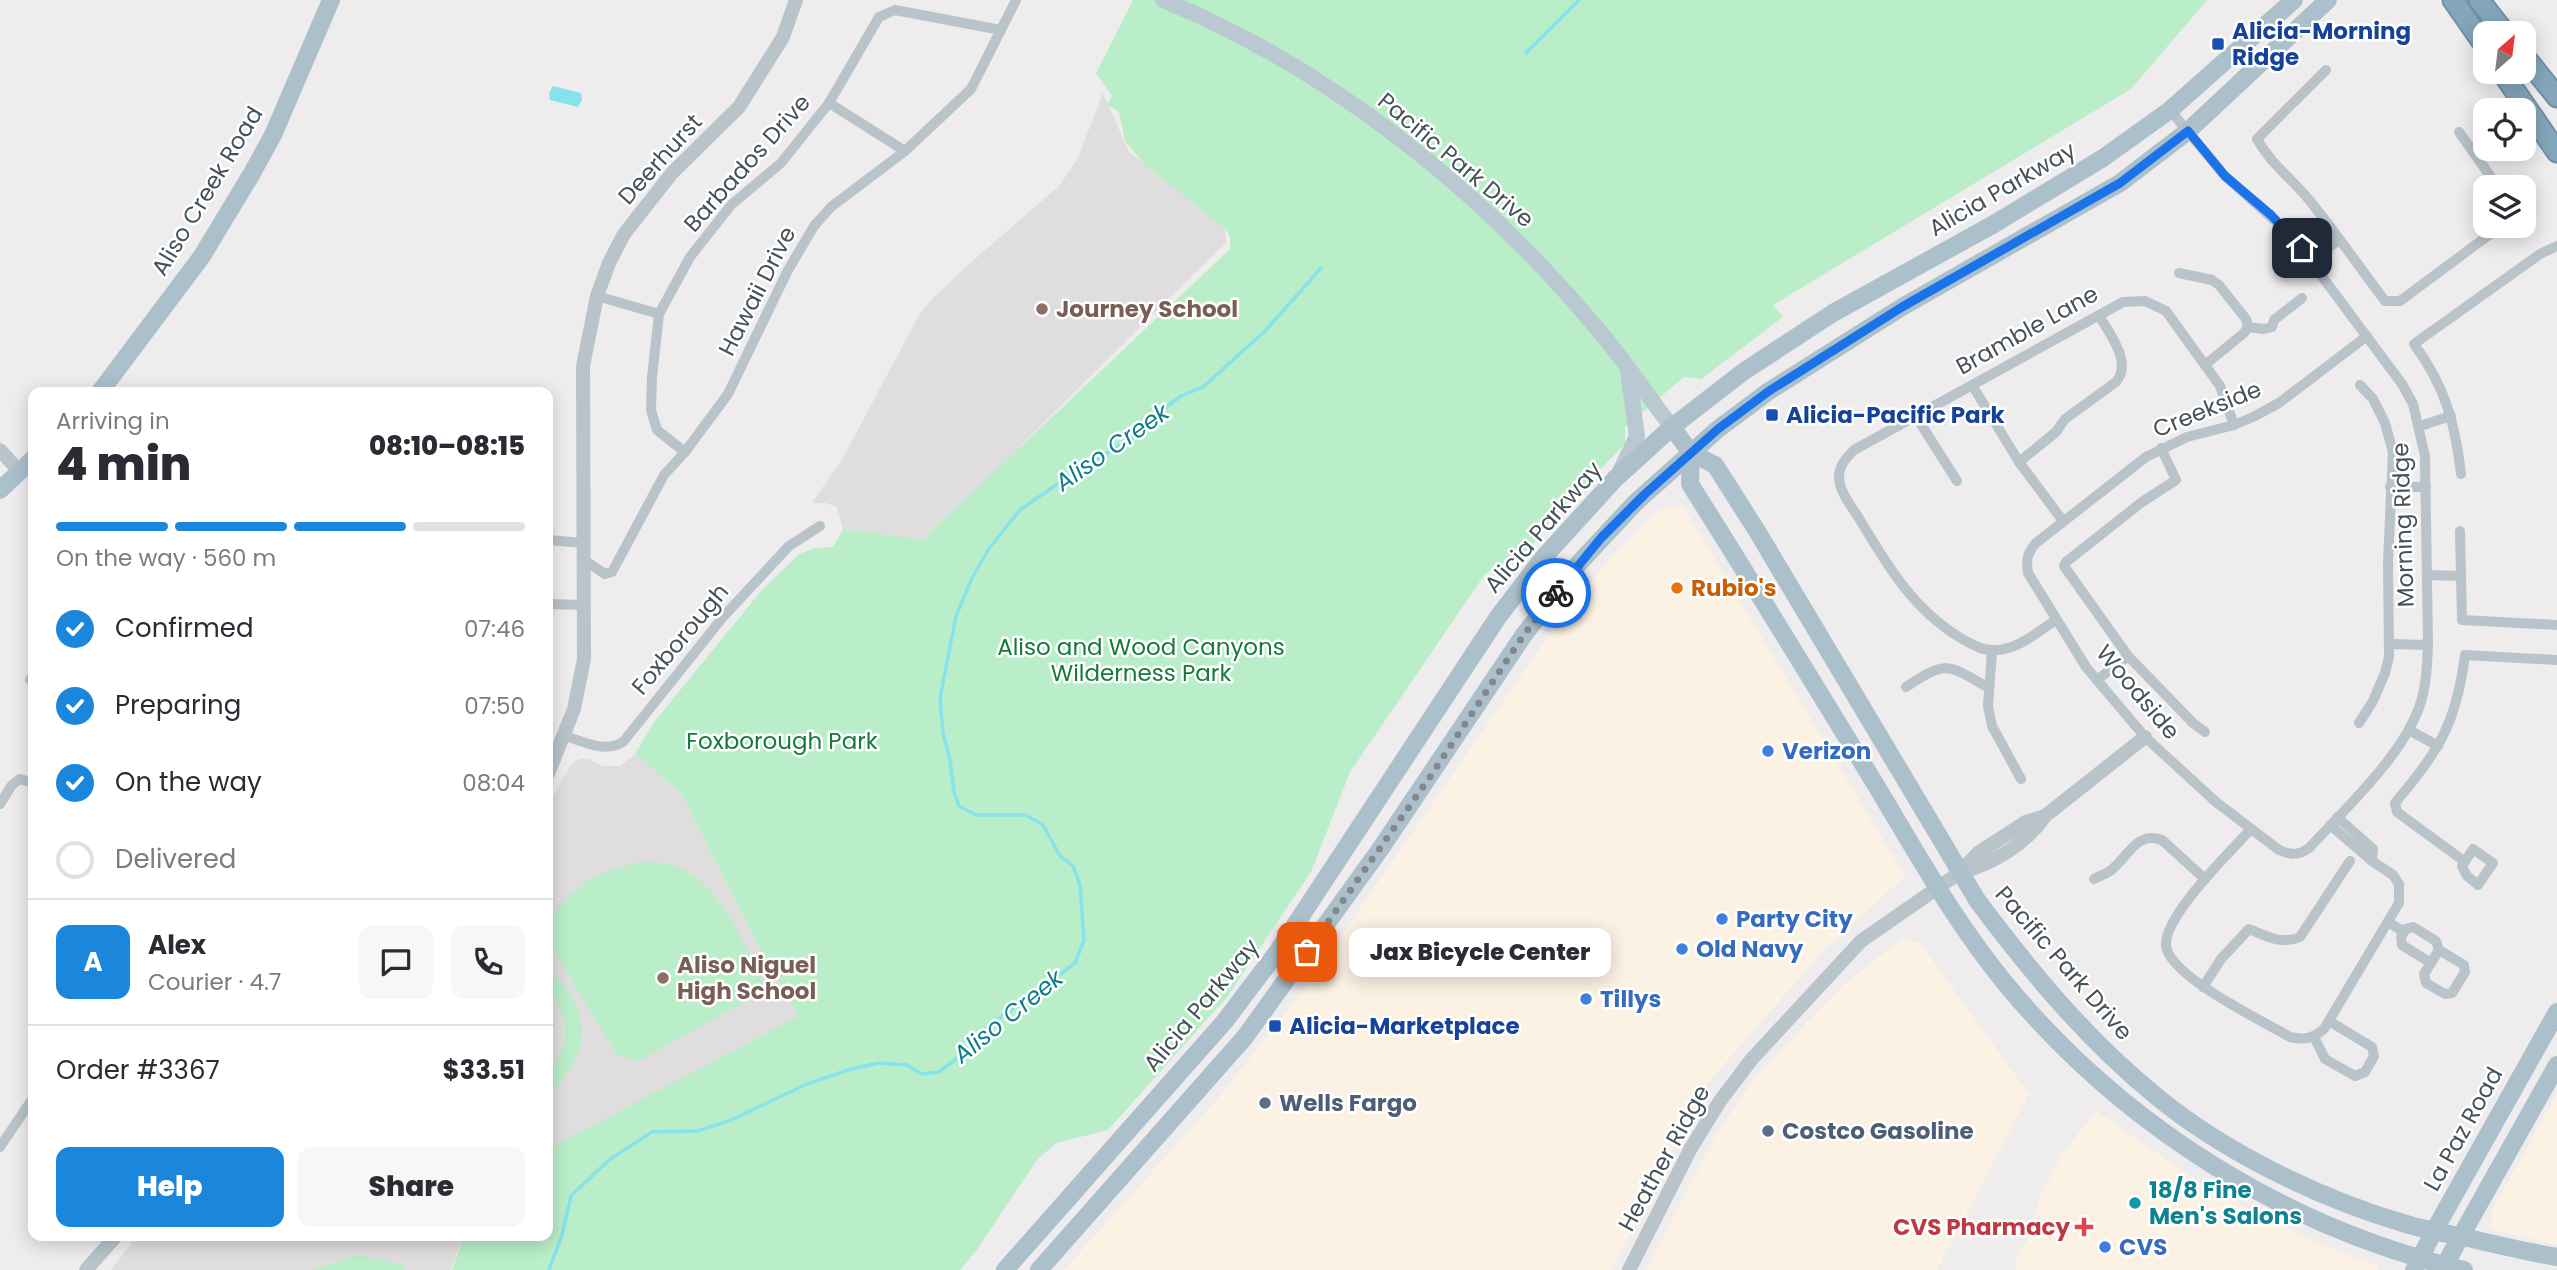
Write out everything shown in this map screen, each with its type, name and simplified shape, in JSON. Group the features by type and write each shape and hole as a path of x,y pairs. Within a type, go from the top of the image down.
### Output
{"highway":[{"path":"2453,0 2473,29"},
{"path":"2479,0 2496,21"},
{"path":"2536,71 2557,97"},
{"path":"2536,118 2557,144"},
{"path":"2536,121 2557,152"}],"main road":[{"name":"Aliso Creek Road","path":"104,387 202,256 251,175 273,135 331,0"},
{"name":"Pacific Park Drive","path":"1163,0 1283,60 1356,108 1466,194 1507,230 1557,283 1628,366 1691,453 1713,463 1757,531 1959,873 2011,946 2082,1028 2120,1066 2158,1098 2226,1144 2286,1176 2350,1205 2407,1225 2557,1257"},
{"name":"Alicia Parkway","path":"1005,1270 1224,1021 1278,951 1498,617 1559,540 1618,476 1672,427 1743,372 1833,313 2103,159 2170,110 2294,0"},
{"path":"1039,1270 1245,1037 1365,870 1523,636 1561,585 1618,521 1691,453 1769,391 1833,349 2120,183 2188,131 2328,0"},
{"path":"1618,476 1637,436 1628,366"},
{"path":"1691,453 1689,484 1937,887 1975,943 2014,993 2066,1049 2119,1098 2194,1153 2278,1204 2417,1264 2464,1270"},
{"path":"0,490 28,464"},
{"name":"La Paz Road","path":"2417,1264 2557,1012"},
{"path":"2443,1268 2557,1065"},
{"path":"2119,1098 2126,1096 2143,1099 2195,1136 2226,1144"}],"street":[{"name":"Deerhurst","path":"553,763 574,709 584,659 583,366 597,296 609,263 624,234 672,173 739,107 783,37 796,0"},
{"name":"Hawaii Drive","path":"584,560 606,574 612,572 664,475 685,452 728,394 787,272 814,226 831,207 905,151 971,89 1016,0"},
{"name":"Barbados Drive","path":"685,452 657,430 651,410 659,314 690,257 731,205 781,163 829,103 879,17 895,10 1001,30"},
{"path":"2326,70 2257,139 2273,163 2309,199 2385,301 2400,302 2485,238"},
{"path":"829,103 905,151"},
{"name":"Morning Ridge","path":"2170,110 2225,176 2292,236 2311,260 2402,384 2413,404 2420,426 2425,456 2428,645 2427,676 2422,701 2409,730 2394,753 2309,848 2296,855"},
{"path":"2459,132 2489,175"},
{"path":"2311,260 2339,240"},
{"path":"2461,474 2452,416 2431,367 2414,344 2540,254 2557,246"},
{"path":"2179,273 2212,280 2246,319 2248,327 2244,333 2206,364"},
{"path":"597,296 659,314"},
{"path":"2248,327 2272,327 2274,320 2301,298"},
{"name":"Bramble Lane","path":"1992,651 1975,646 1956,635 1931,617 1909,594 1889,567 1840,487 1839,470 1845,458 1854,450 1915,415 2123,302 2145,301 2166,311 2220,386 2234,425"},
{"path":"2019,462 2056,432 2064,419 2122,375 2123,360 2099,315"},
{"name":"Creekside","path":"2063,521 2146,457 2187,438 2234,425 2279,402 2367,336"},
{"path":"1972,385 2019,462 2063,521"},
{"path":"2359,723 2373,701 2385,673 2389,644 2390,487 2393,452 2385,423 2373,399 2360,385"},
{"path":"1915,415 1956,481"},
{"path":"2420,426 2452,416"},
{"path":"2161,448 2176,480 2142,502 2064,566 2128,656 2205,732"},
{"path":"0,450 20,472"},
{"path":"2390,487 2426,487"},
{"name":"Woodside","path":"2063,521 2029,551 2026,560 2028,573 2097,680 2145,737 2216,802 2279,850 2296,855"},
{"name":"Foxborough","path":"565,736 601,748 614,748 623,742 723,617 789,546 820,526"},
{"path":"2460,531 2462,620 2557,625"},
{"path":"553,540 584,543"},
{"path":"2427,575 2460,576"},
{"path":"553,604 585,605"},
{"path":"2021,779 1992,726 1989,688 1992,651 2016,646 2056,620"},
{"path":"2389,644 2428,645"},
{"path":"2464,861 2397,812 2395,803 2430,761 2438,746 2457,703 2465,655 2557,660"},
{"path":"2097,680 2128,656"},
{"path":"1906,687 1940,667 1950,667 1989,688"},
{"path":"2409,730 2438,746"},
{"name":"Heather Ridge","path":"1629,1270 1691,1148 1720,1101 1751,1060 1861,941 1959,873 1978,853 2026,822 2045,816 2145,737"},
{"path":"0,804 12,785 20,779 28,781"},
{"path":"2251,829 2205,879 2168,932 2166,945 2169,958 2203,987 2290,1037 2302,1039 2314,1037 2324,1029 2399,903 2399,884 2393,875 2372,861 2373,849 2333,821"},
{"path":"2094,878 2111,870 2143,838 2153,836 2162,840 2205,879"},
{"path":"2203,987 2221,959 2249,929 2280,941 2290,942 2300,937 2350,861"},
{"path":"2388,922 2404,932"},
{"path":"2431,963 2402,945 2400,937 2405,929 2413,927 2436,941 2439,950 2464,965 2465,972 2452,993 2445,994 2426,983 2424,974 2431,963 2439,950"},
{"path":"2314,1037 2326,1059 2355,1076 2365,1072 2374,1056 2372,1047 2329,1021"},
{"path":"0,1147 28,1105"},
{"path":"86,1270 112,1241"}],"shaded area":[{"name":"Journey School","path":"1103,93 1129,152 1225,228 1226,242 926,540 843,529 837,507 826,503 812,503 844,456 918,317 931,300 968,265 1059,186 1077,160"},
{"path":"1683,506 1905,876 1822,952 1706,1085 1612,1270 1064,1270 1221,1095 1307,985 1558,622 1611,557 1659,509"},
{"name":"Aliso Niguel High School","path":"635,754 681,793 756,941 799,1016 553,1149 553,796 572,763 580,759 589,759 602,766 620,766"},
{"path":"1902,939 1920,943 2029,1094 1937,1270 1646,1270 1718,1131 1759,1073 1843,985"},
{"path":"2557,1093 2557,1245 2491,1229 2492,1211"},
{"path":"2096,1111 2196,1180 2227,1198 2322,1245 2377,1266 2378,1270 2016,1270 2017,1252 2026,1243 2039,1199 2062,1154"},
{"path":"133,1241 461,1241 451,1270 111,1270"}],"green space":[{"name":"Aliso and Wood Canyons Wilderness Park","path":"1133,0 2207,0 2131,89 1773,305 1783,317 1701,379 1684,377 1625,427 1625,444 1550,521 1530,549 1485,574 1350,772 1311,872 1227,997 1108,1130 1056,1143 1037,1160 976,1251 960,1270 452,1270 462,1241 553,1241 553,1146 799,1016 756,941 681,793 635,754 654,722 761,591 799,554 815,548 833,547 843,529 926,540 927,535 1230,249 1227,230 1145,165 1125,141 1119,112 1107,105 1112,96 1096,73"},
{"path":"640,862 665,863 674,865 694,877 721,904 767,989 639,1061 617,1055 553,949 553,915 588,881 609,871"},
{"path":"553,975 568,989 575,1001 582,1025 579,1051 565,1076 553,1089 553,1064 560,1055 566,1032 560,1007 553,998"},
{"path":"359,1255 406,1265 404,1270 312,1270"}],"water":[{"path":"553,86 581,93 582,100 578,107 550,100 549,93"}],"waterway":[{"name":"Aliso Creek","path":"1526,53 1579,0"},
{"name":"Aliso Creek","path":"549,1270 562,1235 571,1196 609,1160 652,1132 697,1131 729,1121 807,1084 879,1063 907,1065 922,1074 939,1072 961,1055 985,1029 1075,963 1084,940 1080,885 1073,866 1060,856 1043,825 1026,815 976,815 959,806 954,792 943,733 940,698 956,616 971,580 990,547 1020,510 1069,476 1139,434 1161,411 1181,396 1203,387 1265,331 1321,268"}],"way so far":[{"path":"1307,952 1432,774 1523,636 1556,593"}],"place":[{"name":"Alicia-Morning Ridge","path":"2218,44"},
{"name":"Journey School","path":"1042,309"},
{"name":"Alicia-Pacific Park","path":"1772,415"},
{"name":"Rubio's","path":"1677,588"},
{"name":"Verizon","path":"1768,751"},
{"name":"Party City","path":"1722,919"},
{"name":"Old Navy","path":"1682,949"},
{"name":"Jax Bicycle Center","path":"1307,952"},
{"name":"Aliso Niguel High School","path":"663,978"},
{"name":"Tillys","path":"1586,999"},
{"name":"Alicia-Marketplace","path":"1275,1026"},
{"name":"Wells Fargo","path":"1265,1103"},
{"name":"Costco Gasoline","path":"1768,1131"},
{"name":"18/8 Fine Men's Salons","path":"2135,1203"},
{"name":"CVS Pharmacy","path":"2084,1227"},
{"name":"CVS","path":"2105,1247"}],"route":[{"path":"1556,593 1601,538 1645,494 1718,429 1769,391 1902,307 2120,183 2188,131 2225,176 2271,215 2302,248"}],"park label":[{"name":"Foxborough Park","path":"782,741"}]}
